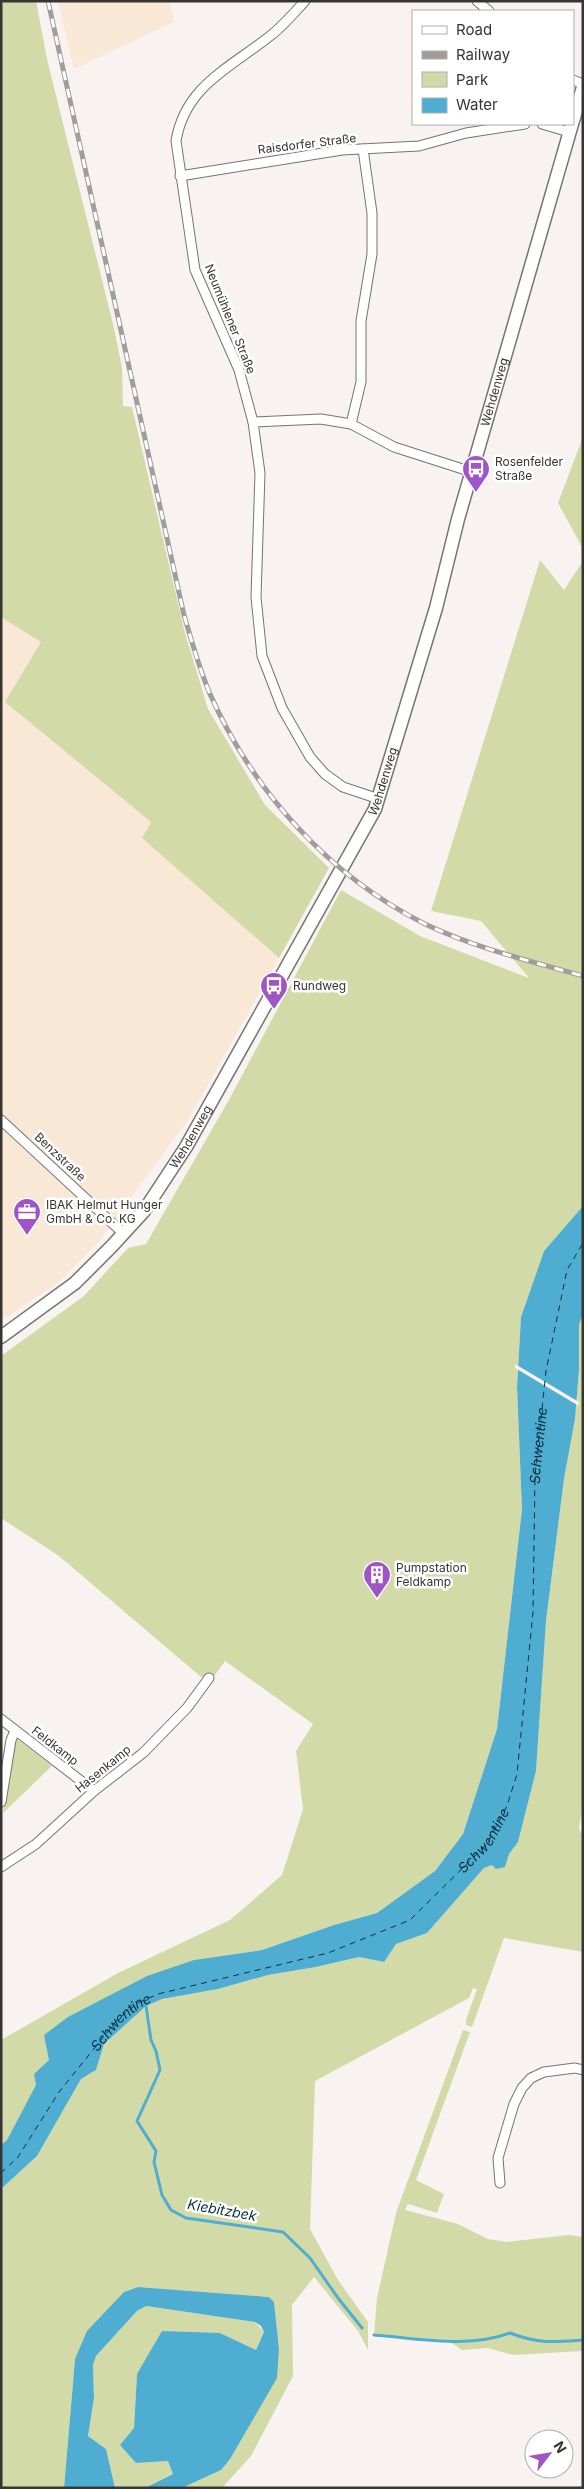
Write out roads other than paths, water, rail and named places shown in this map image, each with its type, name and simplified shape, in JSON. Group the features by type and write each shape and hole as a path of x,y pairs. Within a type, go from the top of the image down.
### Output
{"main road":[{"name":"Wehdenweg","path":"574,116 583,85"},
{"name":"Wehdenweg","path":"1,1337 75,1283 144,1211 186,1147 347,863 379,799 436,608 472,472 571,126"}],"street":[{"name":"Neumühlener Straße","path":"305,1 271,36 208,82 184,110 178,124 176,141 195,270 201,288 239,370 253,422 260,473 256,597 262,656 282,708 310,757 325,774 343,787 379,799"},
{"path":"477,1 488,10"},
{"name":"Raisdorfer Straße","path":"180,176 307,155 419,146 466,133 518,125"},
{"path":"556,125 571,126"},
{"path":"352,424 361,382 361,321 372,254 372,213 363,149"},
{"path":"253,422 321,419 352,424 394,447 472,472"},
{"name":"Benzstraße","path":"1,1120 124,1234"},
{"name":"Hasenkamp","path":"1,1867 36,1844 94,1791 144,1753 166,1733 209,1678"},
{"name":"Feldkamp","path":"1,1719 94,1791"},
{"path":"1,1802 11,1740 15,1731"},
{"path":"500,2183 498,2158 514,2104 522,2088 531,2078 544,2072 575,2068 583,2070"}],"water":[{"name":"Schwentine","path":"583,1206 583,1314 579,1325 579,1370 575,1419 564,1479 546,1621 536,1771 518,1842 509,1854 505,1867 496,1869 492,1865 484,1868 427,1933 396,1944 384,1962 359,1957 268,1975 218,1989 162,1999 146,2006 104,2044 96,2070 81,2079 37,2156 1,2189 1,2145 7,2140 36,2085 34,2074 49,2060 44,2035 68,2017 147,1976 194,1960 262,1950 334,1925 377,1913 435,1871 463,1834 497,1729 522,1509 517,1387 521,1317 544,1251"},
{"path":"138,2287 269,2297 274,2302 279,2349 277,2378 230,2459 221,2470 182,2488 145,2488 173,2474 168,2461 136,2463 120,2445 134,2428 137,2374 162,2331 220,2333 256,2350 264,2332 261,2326 255,2322 146,2306 137,2311 96,2356 93,2365 94,2398 88,2436 106,2449 115,2488 64,2488 75,2359 87,2331 124,2292"}],"waterway":[{"name":"Kiebitzbek","path":"142,2004 146,2006 151,2040 156,2051 160,2070 137,2121 156,2151 154,2162 162,2195 171,2210 186,2218 283,2232 310,2258 362,2328"},
{"name":"Kiebitzbek","path":"374,2335 460,2341 494,2338 510,2333 529,2339 546,2341 583,2340"}],"railway":[{"path":"48,1 184,615 206,684 228,730 248,764 272,797 298,827 326,856 390,904 444,933 503,953 583,976"}],"place":[{"name":"Rosenfelder Straße","path":"476,493"},
{"name":"Rundweg","path":"274,1010"},
{"name":"IBAK Helmut Hunger GmbH & Co. KG","path":"27,1236"},
{"name":"Pumpstation Feldkamp","path":"377,1599"}]}
